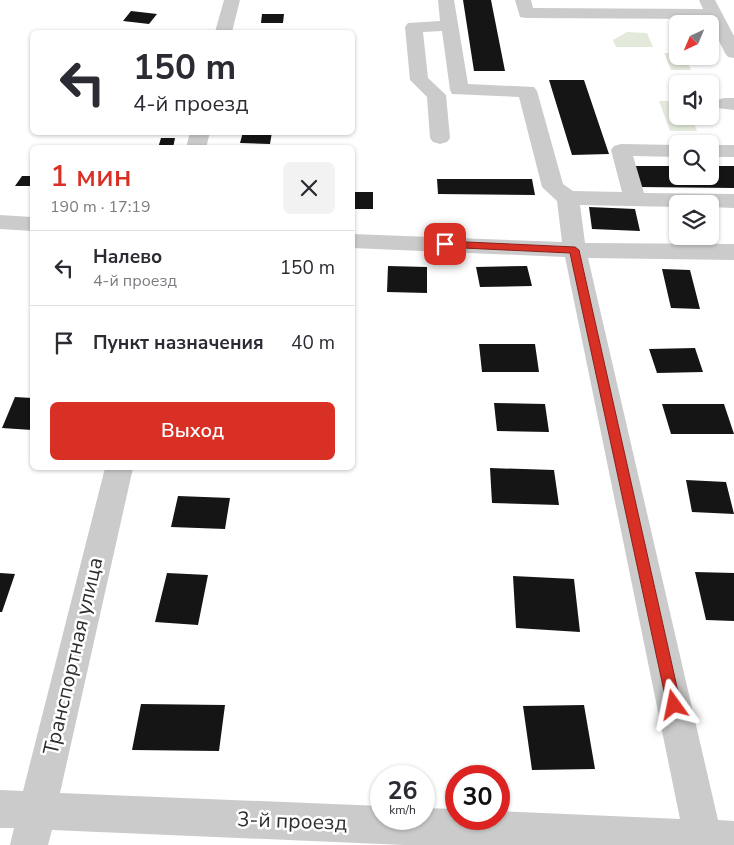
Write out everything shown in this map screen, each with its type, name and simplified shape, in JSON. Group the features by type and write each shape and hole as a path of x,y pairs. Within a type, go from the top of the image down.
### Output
{"street":[{"path":"224,30 232,0"},
{"path":"446,0 459,90"},
{"path":"523,0 526,13 711,7 734,53"},
{"path":"440,138 436,96 419,80 414,27 450,26"},
{"path":"427,88 527,91 554,187 568,198 734,200"},
{"path":"636,199 621,150 669,151"},
{"path":"719,151 734,151"},
{"path":"568,198 575,250 714,841"},
{"path":"0,222 30,224"},
{"path":"355,241 575,250 734,252"},
{"name":"Транспортная улица","path":"33,828 119,470"},
{"name":"3-й проезд","path":"0,809 33,828 714,841"}],"shaded area":[{"path":"627,32 647,33 653,47 616,47 613,40"},
{"path":"664,53 669,53 669,65 689,65 691,70 671,70"},
{"path":"659,101 669,101 669,125 695,125 697,131 670,131"}],"building":[{"path":"463,0 491,0 505,71 474,71"},
{"path":"131,11 157,14 149,24 123,21"},
{"path":"262,14 284,14 283,23 261,23"},
{"path":"549,80 584,80 609,154 572,155"},
{"path":"242,135 272,135 270,144 240,143"},
{"path":"161,138 175,138 174,145 159,145"},
{"path":"633,166 669,166 669,185 719,185 719,166 734,166 734,188 639,187"},
{"path":"22,176 30,176 30,186 15,186"},
{"path":"437,179 532,179 535,195 438,194"},
{"path":"355,192 373,192 373,209 355,209"},
{"path":"589,207 635,209 640,231 592,229"},
{"path":"388,266 427,267 427,293 387,292"},
{"path":"527,266 532,286 480,287 476,267"},
{"path":"662,269 690,270 700,309 671,308"},
{"path":"479,344 535,344 539,372 482,372"},
{"path":"695,348 703,372 657,373 649,349"},
{"path":"15,397 30,398 30,430 2,428"},
{"path":"494,403 545,404 549,432 497,431"},
{"path":"662,404 724,404 734,434 671,434"},
{"path":"490,468 554,470 559,505 492,503"},
{"path":"686,480 726,482 734,514 692,512"},
{"path":"178,496 230,498 225,529 171,527"},
{"path":"695,572 734,573 734,621 706,620"},
{"path":"0,573 15,574 2,612 0,612"},
{"path":"167,573 208,575 198,625 155,622"},
{"path":"513,576 574,579 580,632 516,628"},
{"path":"141,704 225,705 219,751 132,750"},
{"path":"584,705 595,769 532,770 523,706"}],"route":[{"path":"445,244 575,250 674,705"}]}
